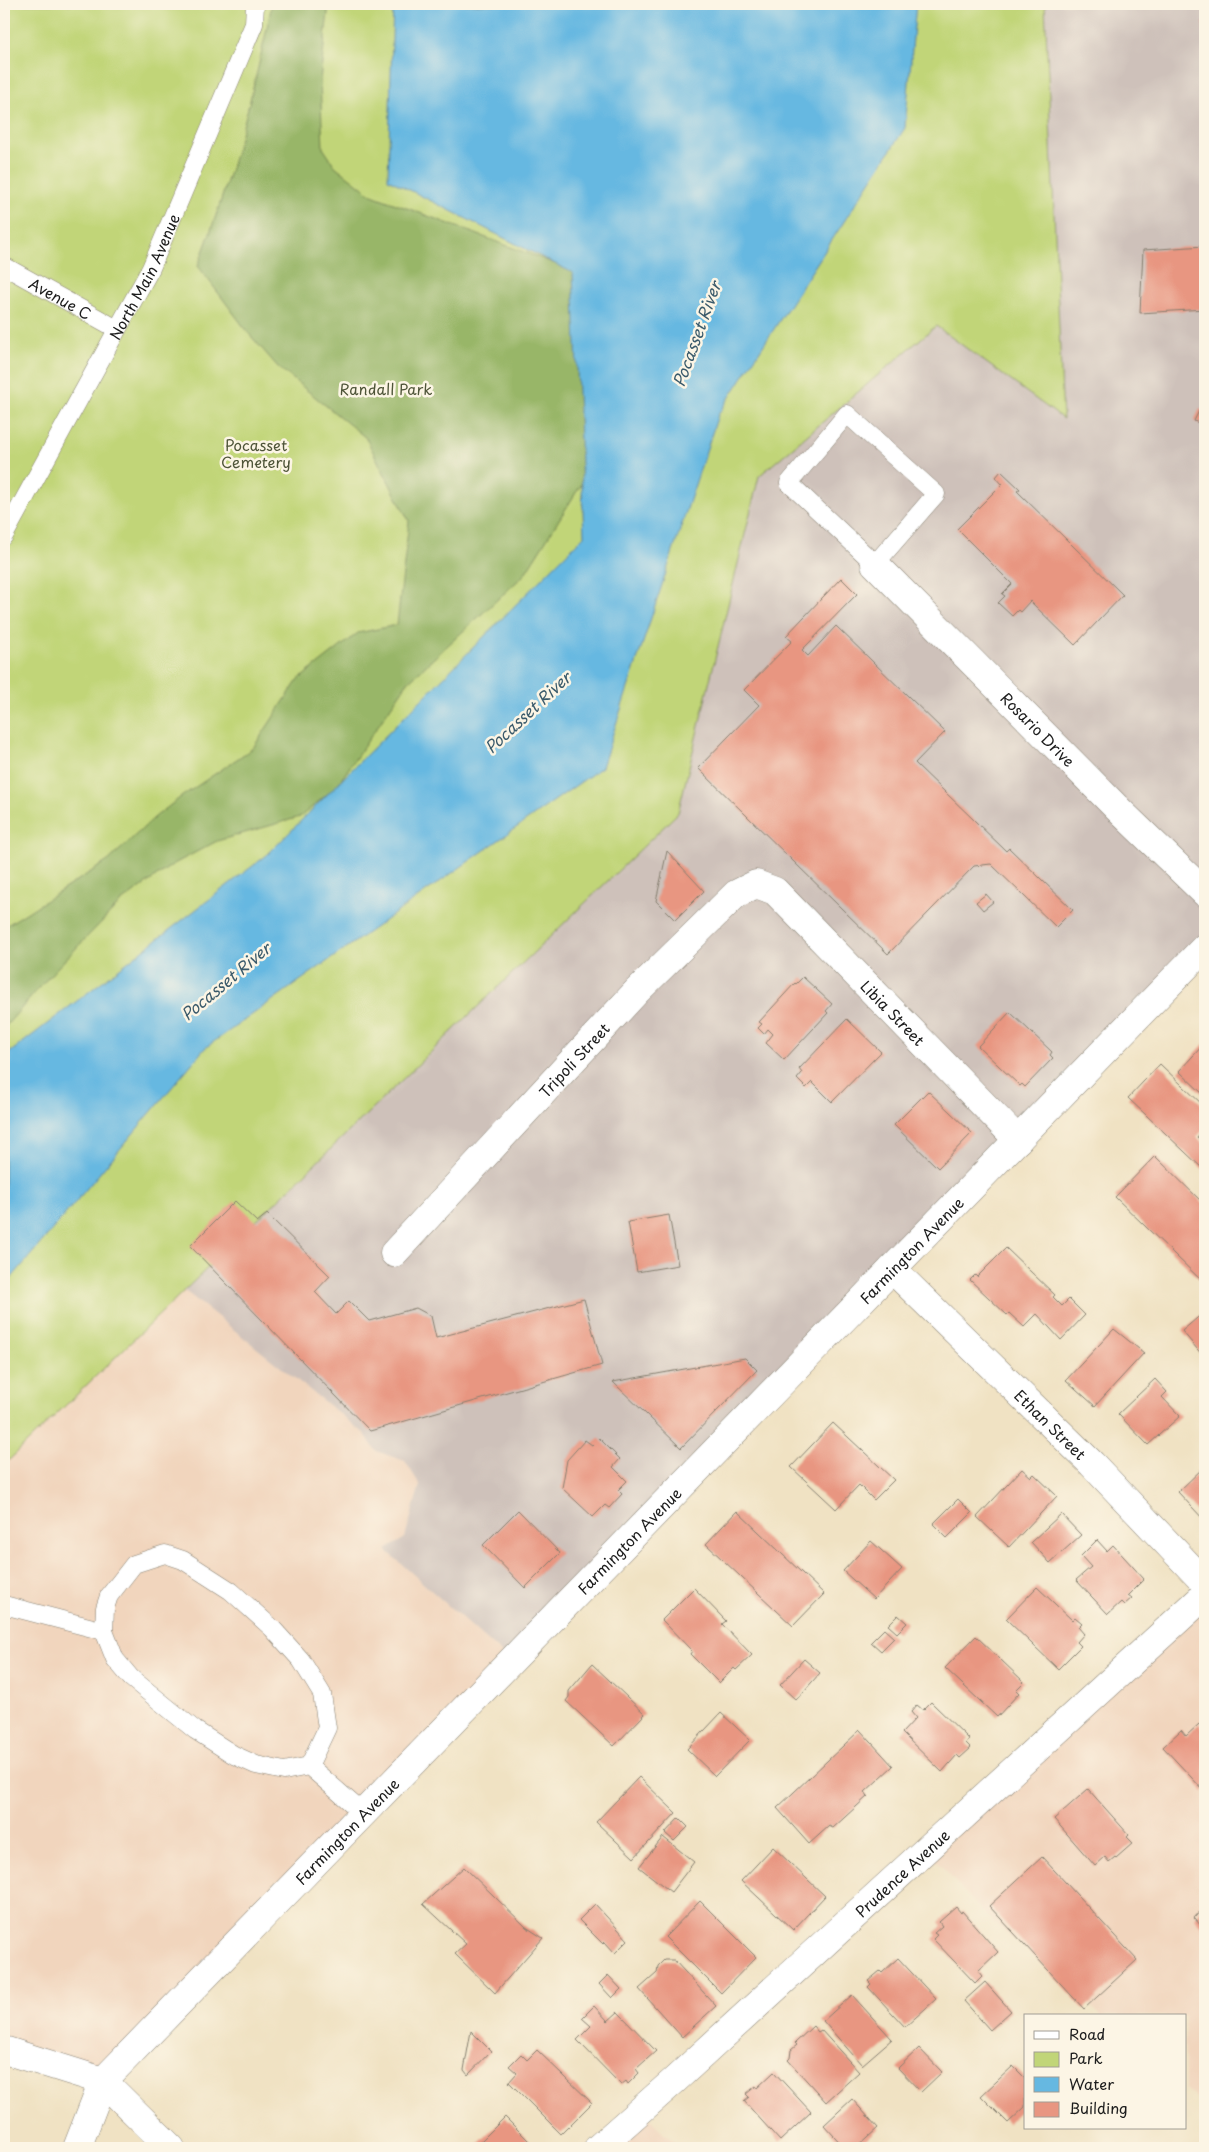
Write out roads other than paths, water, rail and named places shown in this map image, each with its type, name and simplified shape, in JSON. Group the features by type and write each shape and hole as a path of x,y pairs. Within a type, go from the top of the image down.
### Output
{"street":[{"name":"Rosario Drive","path":"875,564 1118,809 1205,893"},
{"name":"Tripoli Street","path":"394,1254 636,991 709,918 736,894 756,884 766,887"},
{"name":"Libia Street","path":"766,887 775,891 1018,1140"},
{"name":"Farmington Avenue","path":"77,2148 103,2082 1205,947"},
{"name":"Ethan Street","path":"892,1270 1092,1464 1205,1583"},
{"name":"Prudence Avenue","path":"598,2148 676,2079 1205,1595"},
{"path":"4,2050 103,2082 171,2148"}],"lane":[{"name":"North Main Avenue","path":"4,536 151,268 254,24 255,4"},
{"name":"Avenue C","path":"4,266 117,329"},
{"path":"847,414 936,494 875,564 789,483 847,414"},
{"path":"164,1554 182,1560 231,1591 272,1628 301,1660 322,1694 327,1728 309,1766 284,1771 256,1765 234,1755 195,1730 131,1678 115,1659 104,1631 105,1608 109,1596 134,1564 147,1558 164,1554"},
{"path":"4,1605 104,1631"},
{"path":"309,1766 364,1814"}],"water":[{"name":"Pocasset River","path":"393,4 916,4 905,128 718,415 602,767 205,1048 4,1287 4,1057 267,855 584,536 573,273 388,179"}],"park label":[{"name":"Randall Park","path":"386,388"},
{"name":"Pocasset Cemetery","path":"256,452"}]}
